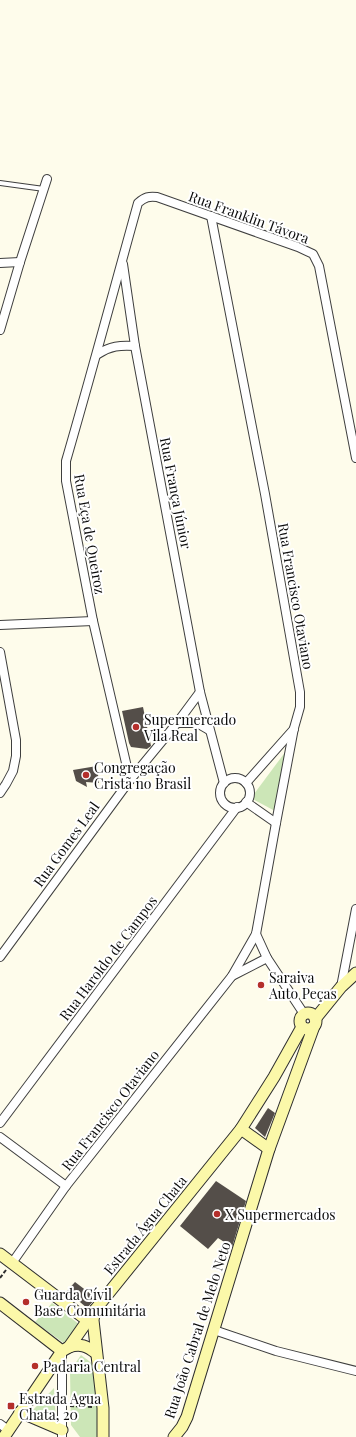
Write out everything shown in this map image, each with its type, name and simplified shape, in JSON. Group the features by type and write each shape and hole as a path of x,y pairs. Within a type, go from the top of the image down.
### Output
{"street":[{"path":"0,330 46,179"},
{"name":"Rua Franklin Távora","path":"138,203 148,196 157,197 298,247 313,254 319,266 356,458"},
{"name":"Rua Eça de Queiroz","path":"130,780 93,621 67,489 66,461 98,354 138,203"},
{"name":"Rua Francisco Otaviano","path":"12,1263 66,1186 232,976 256,934 294,728 300,707 300,692 263,486 211,216"},
{"name":"Rua França Júnior","path":"122,260 134,346 200,692 224,783"},
{"path":"0,263 20,262"},
{"path":"98,354 107,348 116,346 134,346"},
{"path":"0,625 93,621"},
{"path":"0,652 16,740 16,756 13,771 0,793"},
{"name":"Rua Gomes Leal","path":"0,957 130,780 177,723 200,692"},
{"path":"177,723 196,723 209,730"},
{"path":"246,783 294,728"},
{"path":"233,778 242,780 246,783 250,791 246,802 241,806 232,807 223,802 220,792 224,783 233,778"},
{"path":"246,802 276,823"},
{"name":"Rua Haroldo de Campos","path":"0,1123 237,807"},
{"path":"341,987 354,932 356,909"},
{"path":"256,934 267,958 310,1018"},
{"name":"Rua Francisco Otaviano","path":"232,976 267,958"},
{"name":"Rua João Cabral de Melo Neto","path":"174,1437 182,1427 187,1417 310,1018 356,973"},
{"name":"Estrada Água Chata","path":"4,1430 20,1412 87,1320 240,1129 274,1077 302,1027 307,1029 310,1018"},
{"path":"240,1129 269,1150"},
{"path":"0,1137 66,1186"},
{"path":"0,1254 87,1320"},
{"path":"0,1303 65,1349"},
{"path":"96,1310 94,1320 96,1353 103,1408 102,1437"},
{"path":"214,1330 276,1351 356,1370"},
{"path":"65,1349 76,1344 87,1347 96,1353"},
{"path":"20,1412 62,1433 65,1349"}],"lane":[{"path":"0,183 44,189"}],"path":[{"path":"62,1406 103,1408"}],"green space":[{"path":"286,751 275,811 251,798"},
{"path":"52,1303 80,1325 65,1344 35,1322"},
{"path":"81,1355 91,1363 96,1378 98,1398 97,1437 80,1437 71,1425 70,1371"},
{"path":"54,1388 56,1421 32,1411"}],"building":[{"name":"Supermercado Vila Real","path":"143,707 151,746 147,749 131,747 122,711"},
{"name":"Congregação Cristã no Brasil","path":"97,766 99,783 86,782 87,787 76,781 73,770"},
{"path":"268,1108 275,1113 265,1137 255,1128"},
{"name":"X Supermercados","path":"216,1181 246,1201 232,1247 218,1238 208,1249 180,1226"},
{"path":"75,1282 96,1298 87,1308 67,1291"}],"place":[{"name":"Supermercado Vila Real","path":"136,727"},
{"name":"Congregação Cristã no Brasil","path":"86,775"},
{"name":"Saraiva Auto Peças","path":"261,985"},
{"name":"X Supermercados","path":"217,1214"},
{"name":"Guarda Cívil Base Comunitária","path":"26,1302"},
{"name":"Padaria Central","path":"35,1366"},
{"name":"Estrada Agua Chata, 20","path":"11,1406"}]}
